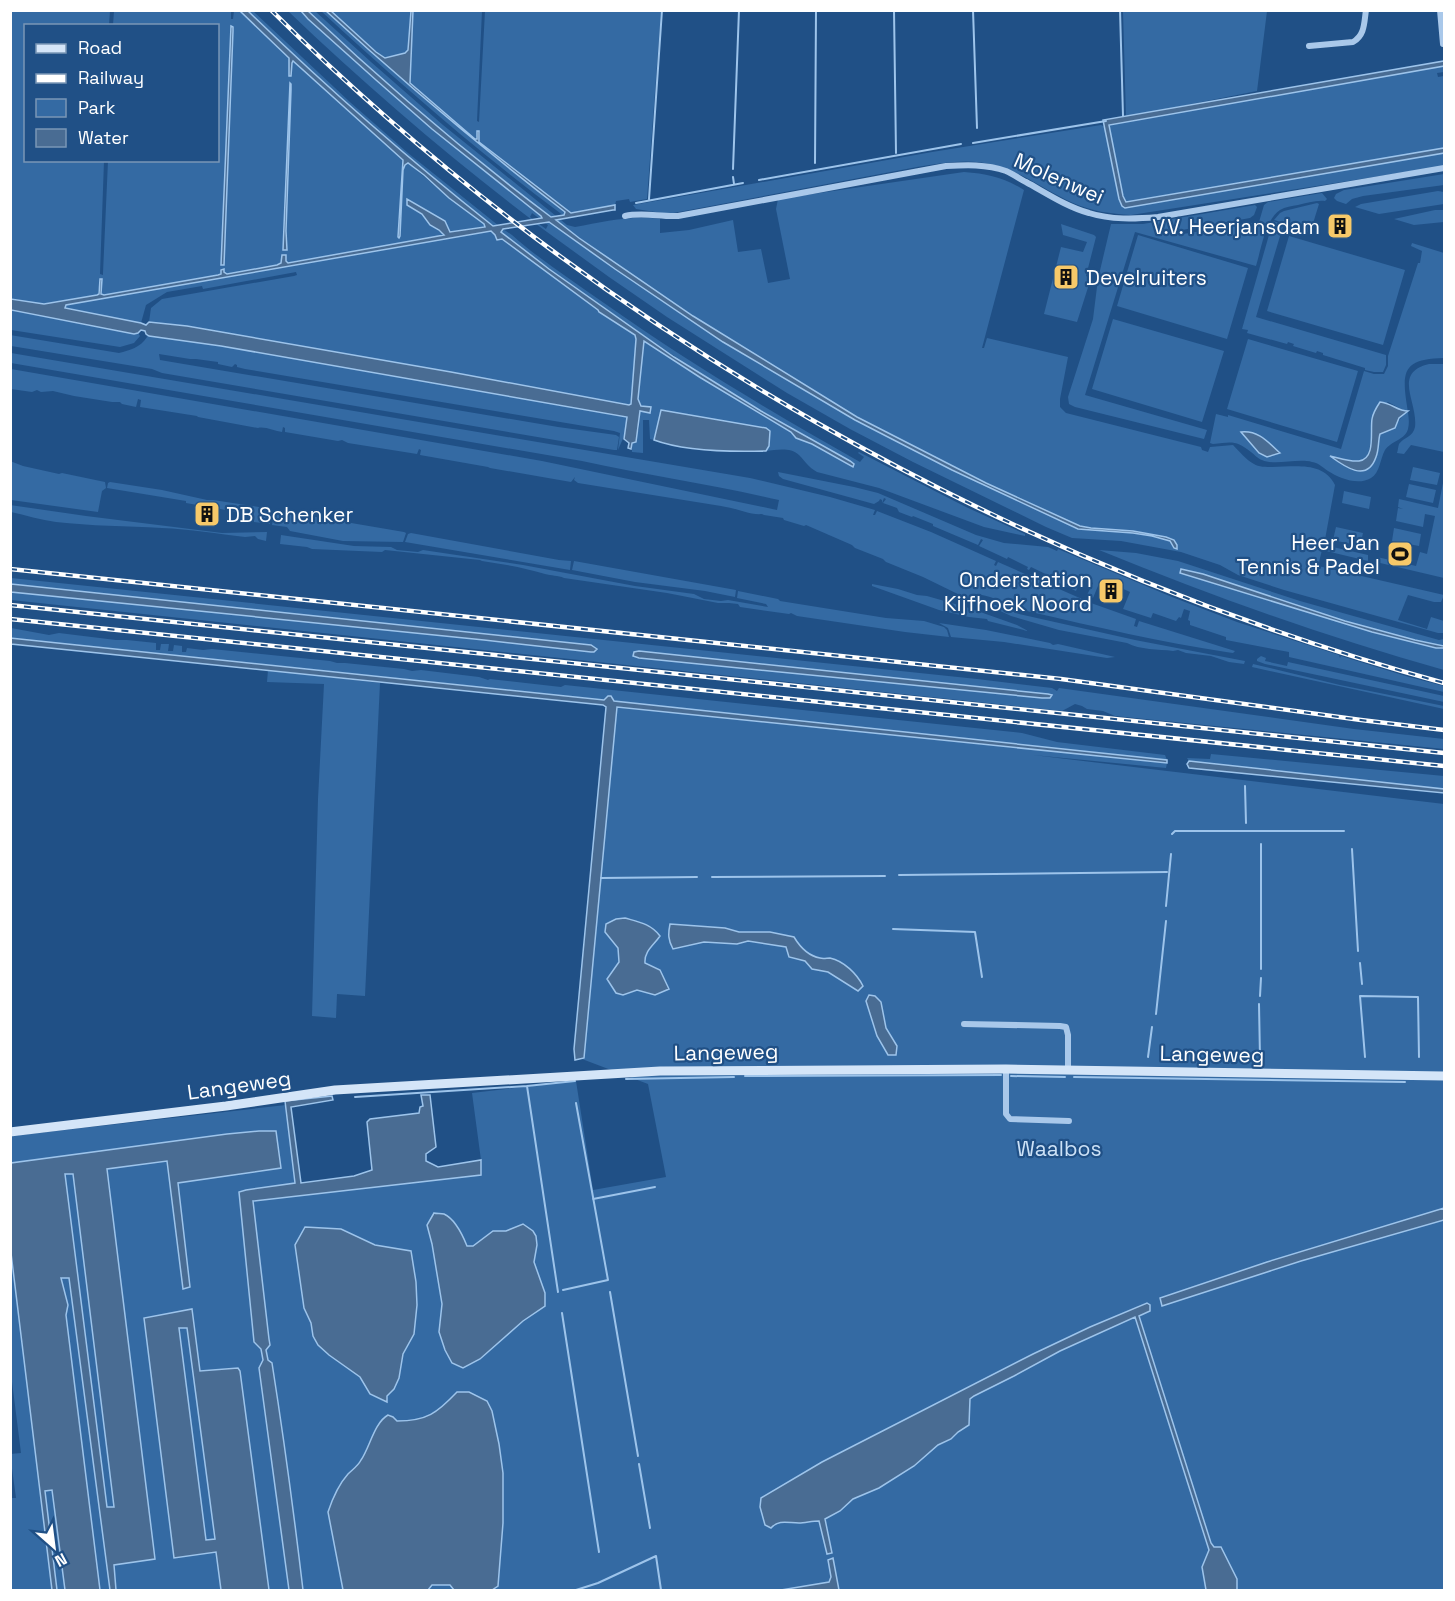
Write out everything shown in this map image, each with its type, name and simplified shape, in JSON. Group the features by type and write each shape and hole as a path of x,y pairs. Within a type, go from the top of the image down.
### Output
{"main road":[{"name":"Langeweg","path":"10,1132 226,1106 335,1090 660,1071 1006,1069 1444,1076"}],"street":[{"path":"1309,46 1353,42 1359,39 1366,10"},
{"path":"1440,10 1443,44"},
{"name":"Molenwei","path":"625,216 636,214 678,216 934,168 970,165 987,166 1007,172 1062,202 1089,213 1138,219 1444,168"},
{"path":"963,1024 1066,1027 1068,1070"},
{"path":"1006,1069 1006,1114 1010,1119 1069,1121"}],"green space":[{"path":"10,11 110,11 109,24 24,24 24,162 104,162 100,274 103,275 108,162 219,162 219,24 113,24 114,11 231,11 231,19 233,19 234,11 240,11 292,63 293,61 403,160 399,237 403,170 408,163 449,198 485,224 485,227 450,232 436,216 407,199 407,205 422,214 430,225 445,235 288,263 282,255 281,263 277,265 226,274 221,270 218,275 104,295 101,294 102,279 100,279 98,295 41,304 11,299"},
{"path":"248,11 253,11 408,153 499,226 493,226 385,138 301,63"},
{"path":"288,11 301,11 432,129 542,218 532,213 530,217 534,220 532,220 469,170 377,93"},
{"path":"308,11 315,11 443,125 556,216 551,217 532,203 429,120"},
{"path":"321,11 326,11 443,114 565,212 564,216 440,117"},
{"path":"331,11 411,11 408,50 405,53 383,58"},
{"path":"413,11 482,11 477,121 479,122 485,11 661,11 647,199 630,202 629,199 616,201 615,205 571,213 479,142 480,132 475,139 409,83"},
{"path":"1123,11 1267,11 1257,91 1126,117"},
{"path":"1444,66 1444,72 1437,73 1438,77 1444,76 1444,148 1126,202 1124,200 1109,124"},
{"path":"1101,125 1105,127 1125,208 1444,153 1444,166 1131,215 1087,208 1005,168 984,163 965,162 917,167 668,214 636,209 633,205 932,152"},
{"path":"964,172 995,177 1024,190 982,348 987,338 1068,357 1060,399 1060,407 1066,413 1201,447 1202,450 1208,452 1210,447 1233,445 1248,460 1258,466 1299,466 1323,472 1335,485 1324,545 1368,555 1368,561 1322,550 1318,566 1444,595 1441,602 1434,602 1408,595 1398,620 1427,629 1431,617 1444,621 1444,633 1438,633 1284,590 1238,575 1220,565 1181,552 1121,541 1072,538 1046,527 913,462 787,393 667,317 536,224 546,229 548,225 545,223 551,223 723,342 855,420 952,466 857,417 738,345 646,285 556,220 560,219 567,225 575,227 628,218 660,219 660,233 689,230 733,220 738,252 761,249 768,283 790,279 776,209 778,199"},
{"path":"1444,174 1444,185 1363,196 1352,199 1346,204 1334,198 1336,194 1344,190"},
{"path":"1438,191 1444,192 1444,204 1379,214 1355,207 1361,204"},
{"path":"1322,193 1327,199 1325,201 1286,207 1275,215 1267,228 1256,266 1135,232 1085,395 1207,430 1204,439 1069,404 1068,397 1093,319 1098,279 1111,224 1143,224 1255,205 1257,207 1250,218 1182,230 1183,234 1259,222 1264,205 1268,202"},
{"path":"1319,204 1310,233 1303,231 1304,225 1292,222 1290,227 1274,220 1284,211"},
{"path":"1444,210 1444,222 1414,225 1394,219"},
{"path":"1273,221 1283,226 1256,317 1386,355 1383,372 1365,370 1365,368 1317,351 1316,353 1293,346 1294,344 1288,342 1287,344 1247,333 1248,330 1242,329"},
{"path":"1061,224 1096,237 1086,276 1091,278 1077,322 1044,314 1061,247 1083,252 1087,242 1063,235"},
{"path":"501,229 666,345 795,425 860,462 864,457 859,452 1025,536 984,527 879,488 817,472 795,452 766,451 769,446 770,432 661,410 654,440 650,439 649,420 643,420 643,453 632,452 632,443 639,429 640,411 650,408 641,406 638,399 644,341 791,432 796,438 812,444 853,467 850,461 758,408 667,351 528,254 502,234"},
{"path":"491,231 496,235 497,240 502,239 599,312 635,335 631,404 187,326 149,322 151,308 162,299 294,276 297,275 296,272 203,289 202,286 167,292 146,305 141,323 64,308 66,305"},
{"path":"1138,235 1248,268 1227,339 1117,306"},
{"path":"1289,236 1405,270 1383,345 1267,311"},
{"path":"1412,243 1444,253 1444,358 1421,361 1409,368 1405,383 1409,420 1408,429 1404,436 1385,450 1374,476 1360,481 1349,480 1332,474 1319,464 1306,461 1267,462 1237,444 1210,443 1216,414 1228,417 1228,415 1341,449 1364,371 1384,374 1388,366 1388,356 1418,263 1420,263 1422,251 1411,246","holes":["1388,402 1407,412 1394,428 1380,434 1377,456 1352,470 1332,457 1346,461 1365,459 1369,449 1372,417"]},
{"path":"10,310 138,333 140,336 134,343 120,347 11,330"},
{"path":"1113,319 1224,351 1202,422 1092,389"},
{"path":"146,334 627,417 625,434 618,450 620,433 614,431 245,369 235,364 232,367 218,364 218,362 159,354 160,360 616,435 619,437 617,450 614,450 11,346 10,335 119,353 138,346 147,337"},
{"path":"1248,339 1358,371 1337,442 1227,409"},
{"path":"11,353 750,478 830,497 875,510 873,515 877,511 931,532 996,561 994,565 996,566 998,562 1091,603 1136,619 1134,626 1137,627 1139,621 1235,651 1233,653 1202,648 1104,629 1024,610 974,594 977,598 1019,614 1135,640 1245,661 1244,664 1178,650 1143,648 1059,630 1011,616 966,598 806,525 783,518 578,483 574,480 575,477 571,482 420,455 421,450 419,449 417,454 285,432 283,427 282,432 140,407 141,400 138,399 136,407 120,402 53,391 32,392 11,389 11,369 542,461 777,510 779,500 582,461 11,363"},
{"path":"1429,364 1444,364 1444,452 1411,445 1404,454 1397,453 1399,444 1412,433 1415,427 1409,381 1418,368"},
{"path":"10,461 59,474 105,482 106,488 102,491 98,512 11,500"},
{"path":"1413,467 1440,473 1437,485 1410,480"},
{"path":"778,472 878,493 976,535 1004,543 1048,547 1057,551 1058,549 1237,622 1339,655 1340,658 1341,656 1444,686 1444,692 1289,657 1289,652 1226,640 1226,637 1190,625 1188,620 1190,611 1184,609 1181,618 1179,617 1176,621 1153,613 1151,618 1123,609 1130,592 1106,579 1100,581 1093,598 1087,595 1093,583 1090,581 1091,576 1088,580 1073,574 1069,584 1072,580 1079,583 1076,591 1031,567 1029,570 1028,567 1008,557 1007,559 979,546 983,540 981,539 978,545 933,526 933,524 899,512 897,508 883,503 886,499 884,498 882,503 880,499 874,504 783,479"},
{"path":"1444,478 1444,578 1376,562 1377,557 1416,566 1420,552 1427,554 1435,516 1425,514 1423,527 1396,521 1398,508 1403,509 1398,507 1399,499 1438,508"},
{"path":"110,482 207,500 272,509 270,524 254,522 254,515 107,488"},
{"path":"1409,484 1436,490 1433,503 1406,497"},
{"path":"1344,491 1371,497 1369,509 1342,503"},
{"path":"10,505 222,533 267,532 266,541 255,536 245,537 183,529 56,522 11,512"},
{"path":"275,510 406,533 403,542 343,541 290,531 287,527 272,525"},
{"path":"1336,527 1363,533 1360,546 1333,540"},
{"path":"1394,528 1421,534 1419,546 1392,541"},
{"path":"408,534 571,561 570,570 405,542"},
{"path":"281,535 354,546 391,547 397,550 418,552 423,550 694,594 704,599 728,600 768,607 766,604 737,598 738,591 780,601 886,618 924,621 944,627 949,637 740,607 738,604 718,603 547,575 480,560 385,550 382,552 312,549 280,544"},
{"path":"1099,550 1136,553 1178,561 1300,601 1439,640 1444,639 1444,670 1270,615"},
{"path":"574,561 736,590 735,597 572,570"},
{"path":"11,578 977,679 1052,688 1057,691 1059,688 1354,729 1444,739 1444,749 1115,716 1075,704 1062,711 11,600"},
{"path":"872,584 969,608 1028,631 987,619 939,610 872,586"},
{"path":"939,623 986,630 1115,657 1107,658 1004,642 951,637 948,628"},
{"path":"11,628 49,635 59,633 156,643 156,650 160,650 161,644 169,644 168,651 173,651 174,645 182,646 182,652 186,652 187,648 212,649 412,671 421,670 488,680 561,687 565,685 1022,733 1057,742 1165,755 1167,760 613,701 608,696 605,700 11,638"},
{"path":"1261,656 1266,658 1265,661 1287,666 1288,662 1444,696 1444,702 1265,664 1257,661"},
{"path":"1253,664 1340,685 1444,706 1444,709 1252,667"},
{"path":"268,670 380,683 365,996 337,994 336,1018 312,1016 318,799 324,684 267,682"},
{"name":"Waalbos","path":"613,704 733,719 1167,763 1166,768 1033,755 1444,804 1444,1590 11,1590 11,1498 16,1498 10,1454 21,1453 10,1366 11,1136 286,1105 295,1183 353,1189 481,1175 472,1093 576,1081 593,1190 666,1177 648,1084 582,1059"},
{"path":"1211,754 1444,776 1444,789 1189,761 1187,758 1210,759"}],"water":[{"path":"240,11 248,11 368,122 493,226 542,218 432,129 301,11 308,11 366,65 519,193 551,217 564,215 565,212 443,114 326,11 331,11 385,58 405,53 408,50 411,11 413,11 410,83 475,139 479,131 479,142 571,213 615,205 615,210 556,220 579,238 693,316 857,417 986,483 1080,526 1166,537 1174,540 1177,549 1170,541 1152,536 1078,529 952,470 855,420 723,342 549,222 503,229 501,232 549,269 674,357 761,411 850,461 854,464 853,467 812,444 796,438 791,432 644,341 638,399 641,406 651,407 650,413 640,411 636,442 632,443 631,449 628,448 629,443 624,439 627,417 221,346 149,336 141,330 134,334 11,310 11,299 44,304 97,295 100,279 102,279 101,294 104,295 218,275 224,269 227,274 277,265 281,263 282,255 286,255 288,263 444,235 430,225 422,214 407,205 407,199 445,221 450,232 485,227 408,163 403,170 399,238 403,160 293,61 291,76 289,76 289,58","holes":["491,231 497,240 502,239 599,312 635,335 631,404 187,326 149,322 146,325 65,308 66,305"]},
{"path":"231,26 233,31 224,265 221,265"},
{"path":"1444,61 1444,66 1109,125 1126,202 1444,148 1444,153 1125,208 1122,206 1103,120"},
{"path":"290,83 287,250 283,250"},
{"path":"1380,402 1408,411 1399,418 1395,428 1380,434 1377,454 1372,465 1361,471 1355,470 1330,456 1359,461 1368,455 1371,444 1372,417"},
{"path":"661,410 766,428 770,431 769,446 766,451 724,451 694,449 654,440"},
{"path":"1241,432 1258,435 1280,453 1267,457 1259,453"},
{"path":"1181,569 1203,574 1345,621 1444,646 1444,648 1372,632 1180,573"},
{"path":"11,584 591,645 597,649 591,652 11,592"},
{"path":"10,638 604,700 611,696 614,701 1167,760 1167,763 617,707 584,1058 575,1060 574,1049 606,707 11,644"},
{"path":"634,652 1052,695 1050,698 1042,698 633,656"},
{"path":"1189,761 1444,789 1444,793 1189,768 1187,764"},
{"path":"625,918 649,926 660,936 648,952 645,963 660,970 669,989 655,995 637,990 623,995 616,993 607,979 619,962 618,948 605,932 606,924"},
{"path":"670,924 725,928 739,932 770,932 794,937 802,948 812,955 830,958 845,965 863,986 858,991 828,972 812,969 805,961 789,957 786,947 748,941 737,944 704,942 673,949 669,937"},
{"path":"869,995 875,996 881,1002 886,1028 897,1046 896,1055 888,1055 877,1036 866,1001"},
{"path":"421,1095 430,1095 436,1147 426,1154 426,1161 438,1167 481,1160 481,1175 253,1201 270,1345 266,1350 268,1360 272,1363 303,1590 289,1590 259,1368 263,1360 261,1349 254,1342 239,1192 295,1183 285,1101 332,1096 333,1100 291,1107 301,1183 354,1176 372,1170 367,1122 370,1119 419,1113 420,1107 423,1106"},
{"path":"276,1131 281,1168 178,1183 190,1287 183,1289 167,1161 107,1169 155,1559 114,1565 116,1590 110,1590 69,1278 61,1278 68,1305 66,1315 100,1590 65,1590 52,1490 45,1491 57,1590 52,1590 11,1253 11,1163 227,1134","holes":["65,1174 73,1174 114,1507 107,1507"]},
{"path":"1444,1208 1444,1220 1301,1261 1162,1306 1160,1298 1267,1262"},
{"path":"434,1213 444,1214 452,1220 467,1246 473,1246 493,1231 506,1231 523,1224 536,1236 534,1262 545,1293 545,1306 523,1321 480,1359 463,1368 452,1363 439,1332 442,1304 427,1225"},
{"path":"305,1227 341,1229 375,1245 411,1251 417,1305 414,1334 403,1354 399,1378 394,1389 387,1396 387,1402 370,1394 360,1377 329,1355 318,1345 313,1336 311,1323 304,1308 295,1245"},
{"path":"1147,1303 1150,1305 1150,1311 1139,1316 1211,1543 1214,1547 1221,1547 1237,1579 1237,1590 1206,1590 1202,1567 1209,1550 1135,1317 1060,1351 970,1399 969,1425 951,1439 938,1445 914,1466 879,1488 853,1499 840,1511 825,1519 832,1553 827,1554 819,1521 780,1522 771,1528 765,1525 760,1507 761,1498 822,1462 1033,1354"},
{"path":"192,1309 200,1371 238,1368 240,1371 269,1590 221,1590 216,1552 174,1558 144,1318","holes":["179,1328 187,1328 215,1539 206,1540"]},
{"path":"457,1392 469,1392 487,1401 492,1411 499,1444 503,1473 503,1523 498,1586 492,1590 454,1590 450,1585 432,1585 428,1590 343,1590 328,1512 339,1487 360,1462 383,1419 388,1415 397,1421 424,1417 437,1410"},
{"path":"833,1558 839,1590 781,1590 829,1582 831,1577 828,1560"}],"waterway":[{"path":"649,199 662,10"},
{"path":"733,169 739,10"},
{"path":"815,163 816,10"},
{"path":"894,10 896,153"},
{"path":"973,10 977,128"},
{"path":"1120,10 1123,116"},
{"path":"973,143 1106,121"},
{"path":"759,180 961,144"},
{"path":"733,177 734,184"},
{"path":"636,203 743,183"},
{"path":"1245,786 1246,823"},
{"path":"1172,834 1175,831 1344,831"},
{"path":"1261,844 1261,969"},
{"path":"1352,849 1358,951"},
{"path":"1166,906 1171,854"},
{"path":"899,875 1167,872"},
{"path":"712,877 885,876"},
{"path":"601,878 697,877"},
{"path":"1156,1014 1166,921"},
{"path":"893,929 975,932 982,977"},
{"path":"1360,963 1362,984"},
{"path":"1260,996 1261,978"},
{"path":"1365,1057 1360,996 1418,997 1419,1057"},
{"path":"1259,1004 1260,1058"},
{"path":"1148,1057 1152,1027"},
{"path":"745,1076 1001,1075"},
{"path":"1011,1076 1065,1077"},
{"path":"626,1079 734,1077"},
{"path":"1074,1077 1405,1082"},
{"path":"355,1097 575,1081"},
{"path":"527,1086 558,1292"},
{"path":"563,1290 608,1280 576,1103"},
{"path":"593,1199 655,1187"},
{"path":"610,1292 638,1456"},
{"path":"562,1313 599,1552"},
{"path":"639,1464 650,1528"},
{"path":"576,1590 598,1583 656,1556 661,1590"}],"railway":[{"path":"271,10 397,126 530,234 669,332 815,422 966,502 1121,572 1281,633 1444,683"},
{"path":"10,569 1061,679 1444,730"},
{"path":"10,605 1444,753"},
{"path":"10,619 1444,766"}],"place":[{"name":"V.V. Heerjansdam","path":"1340,226"},
{"name":"Develruiters","path":"1066,277"},
{"name":"DB Schenker","path":"207,514"},
{"name":"Heer Jan Tennis & Padel","path":"1400,554"},
{"name":"Onderstation Kijfhoek Noord","path":"1111,591"}]}
